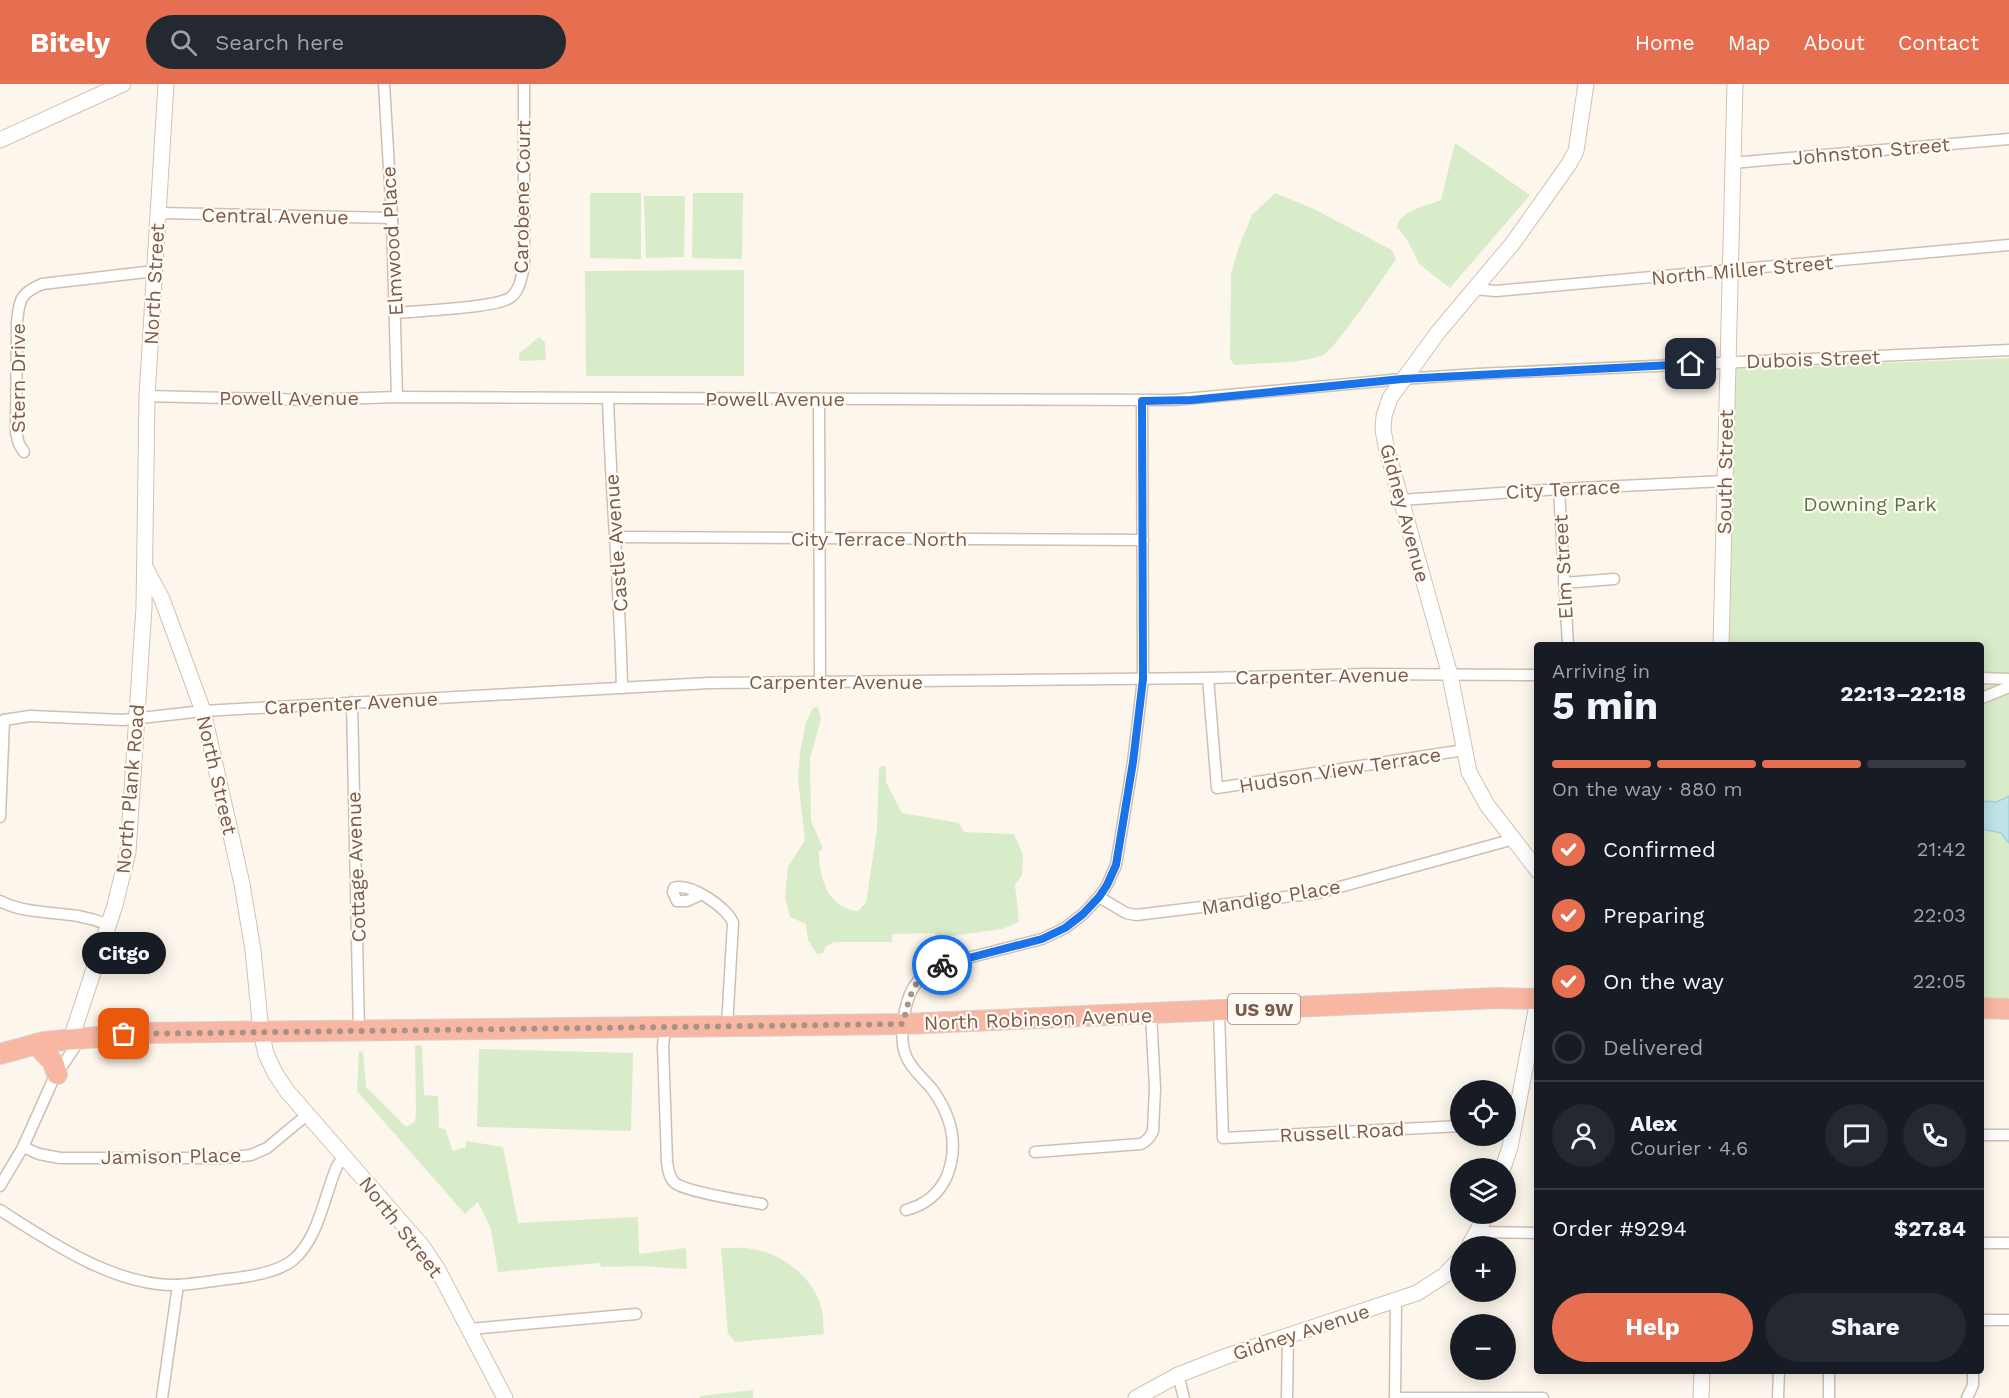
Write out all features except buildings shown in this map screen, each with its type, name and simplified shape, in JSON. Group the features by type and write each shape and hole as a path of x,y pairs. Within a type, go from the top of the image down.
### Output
{"highway":[{"name":"North Robinson Avenue","path":"0,1054 36,1044 139,1033 903,1024 1497,998 1534,1000"},
{"path":"1984,1008 2009,1008"},
{"path":"36,1044 53,1062 57,1074"}],"street":[{"path":"0,140 123,84"},
{"name":"North Street","path":"166,84 147,396 145,567 162,599 203,711 242,884 253,950 261,1032 266,1054 287,1091 422,1246 438,1270 505,1398"},
{"name":"Elmwood Place","path":"384,84 392,218 397,397"},
{"name":"Carobene Court","path":"395,313 494,304 513,296 520,285 524,267 524,84"},
{"name":"Gidney Avenue","path":"1534,866 1478,792 1469,772 1450,675 1383,430 1384,416 1390,398 1402,379 1513,243 1576,151 1586,84"},
{"name":"South Street","path":"1721,642 1735,84"},
{"name":"Johnston Street","path":"1732,163 2009,140"},
{"name":"Central Avenue","path":"158,213 392,218"},
{"name":"North Miller Street","path":"1474,289 1496,291 2009,245"},
{"name":"Stern Drive","path":"24,452 16,433 17,322 18,304 22,297 29,289 42,284 154,271"},
{"name":"Dubois Street","path":"1402,379 2009,350"},
{"name":"Powell Avenue","path":"147,396 310,400 397,397 1142,401 1191,400 1402,379"},
{"name":"Castle Avenue","path":"608,398 620,609 622,688"},
{"path":"819,399 820,682"},
{"path":"906,1210 922,1206 933,1197 945,1179 952,1161 954,1143 951,1124 943,1106 906,1057 903,1024 910,994 916,982 927,972 940,965 1042,939 1065,928 1099,897 1107,885 1118,858 1143,679 1142,401"},
{"name":"City Terrace","path":"1401,500 1725,481"},
{"name":"Elm Street","path":"1559,489 1568,642"},
{"name":"City Terrace North","path":"615,537 1143,540"},
{"name":"North Plank Road","path":"0,1186 23,1147 76,1038 121,884 128,852 145,567"},
{"path":"1564,583 1614,579"},
{"path":"144,607 158,613 165,611"},
{"name":"Carpenter Avenue","path":"2,716 136,719 203,711 709,683 1143,679 1365,674 1534,675"},
{"name":"Hudson View Terrace","path":"1208,678 1217,788 1464,750"},
{"path":"1984,678 2009,679"},
{"path":"1984,697 2009,687"},
{"name":"Cottage Avenue","path":"352,702 360,1032"},
{"path":"0,817 2,716"},
{"name":"Mandigo Place","path":"1099,897 1126,913 1136,915 1318,892 1514,839"},
{"path":"700,895 723,909 731,917 733,923 727,1027"},
{"path":"0,901 25,909 79,916 109,925"},
{"name":"Russell Road","path":"1219,1011 1223,1138 1450,1127"},
{"path":"1035,1152 1141,1143 1151,1136 1155,1088 1151,1014"},
{"path":"1516,1097 1534,1018"},
{"path":"665,1028 663,1046 668,1173 673,1182 680,1186 762,1204"},
{"name":"Jamison Place","path":"23,1147 39,1154 60,1158 224,1158 251,1155 267,1148 308,1114"},
{"path":"1984,1135 2009,1135"},
{"path":"0,1210 53,1243 117,1273 158,1283 178,1285 237,1278 279,1269 292,1261 302,1250 311,1235 333,1176 344,1157"},
{"path":"1475,1236 1482,1224"},
{"path":"1478,1232 1534,1233"},
{"path":"1984,1243 2009,1243"},
{"name":"Gidney Avenue","path":"1136,1398 1178,1375 1227,1356 1396,1301 1430,1286 1450,1270"},
{"path":"162,1398 178,1285"},
{"path":"1396,1301 1395,1398 1544,1398"},
{"path":"470,1329 636,1314"},
{"path":"1984,1320 2009,1320"},
{"path":"1287,1398 1288,1336"},
{"path":"1701,1398 1702,1374"},
{"path":"1778,1398 1779,1374"},
{"path":"1829,1374 1829,1398"},
{"path":"1967,1398 1973,1385 1973,1374"},
{"path":"1178,1375 1184,1398"}],"green space":[{"path":"1455,143 1530,195 1450,288 1419,264 1408,241 1397,227 1403,216 1441,200"},
{"path":"590,193 641,193 641,259 590,258"},
{"path":"693,193 743,193 742,259 692,258"},
{"path":"1275,193 1314,209 1392,250 1396,259 1348,327 1323,355 1291,362 1235,365 1230,359 1231,274 1252,215"},
{"path":"644,196 685,196 684,257 646,258"},
{"path":"744,270 744,376 586,376 585,271"},
{"path":"539,337 545,342 546,360 519,361 519,354"},
{"name":"Downing Park","path":"2009,358 2009,1002 1984,1001 1984,642 1727,642 1735,369"},
{"path":"818,707 821,718 810,759 811,821 823,848 819,852 819,862 823,881 832,898 848,909 858,911 866,903 877,829 879,768 882,766 886,767 886,782 902,813 959,823 964,832 1014,834 1023,855 1022,875 1015,885 1019,922 1002,929 937,938 935,933 892,934 892,942 834,942 826,946 823,953 817,954 808,940 806,924 790,917 785,897 788,867 805,840 798,779 800,753 806,722 813,708"},
{"path":"415,1046 422,1046 424,1095 438,1096 439,1128 445,1129 453,1151 466,1147 466,1141 503,1147 518,1223 638,1217 639,1254 686,1248 687,1269 642,1266 601,1267 600,1263 498,1272 491,1229 478,1202 465,1214 357,1091 359,1051 363,1052 366,1087 406,1127 415,1122"},
{"path":"479,1049 633,1053 631,1131 477,1127"},
{"path":"721,1248 745,1248 765,1252 776,1256 797,1270 806,1279 819,1300 823,1314 824,1334 736,1342 728,1334"},
{"path":"753,1390 753,1398 700,1398 700,1396"}],"water":[{"path":"2009,796 2009,843 2001,833 1984,829 1984,801 1997,802"}],"way so far":[{"path":"124,1034 903,1024 910,994 916,982 927,972 942,965"}],"place":[{"name":"Citgo","path":"124,1034"}],"route":[{"path":"942,965 1042,939 1065,928 1099,897 1116,865 1133,762 1143,679 1142,401 1191,400 1402,379 1691,364"}]}
